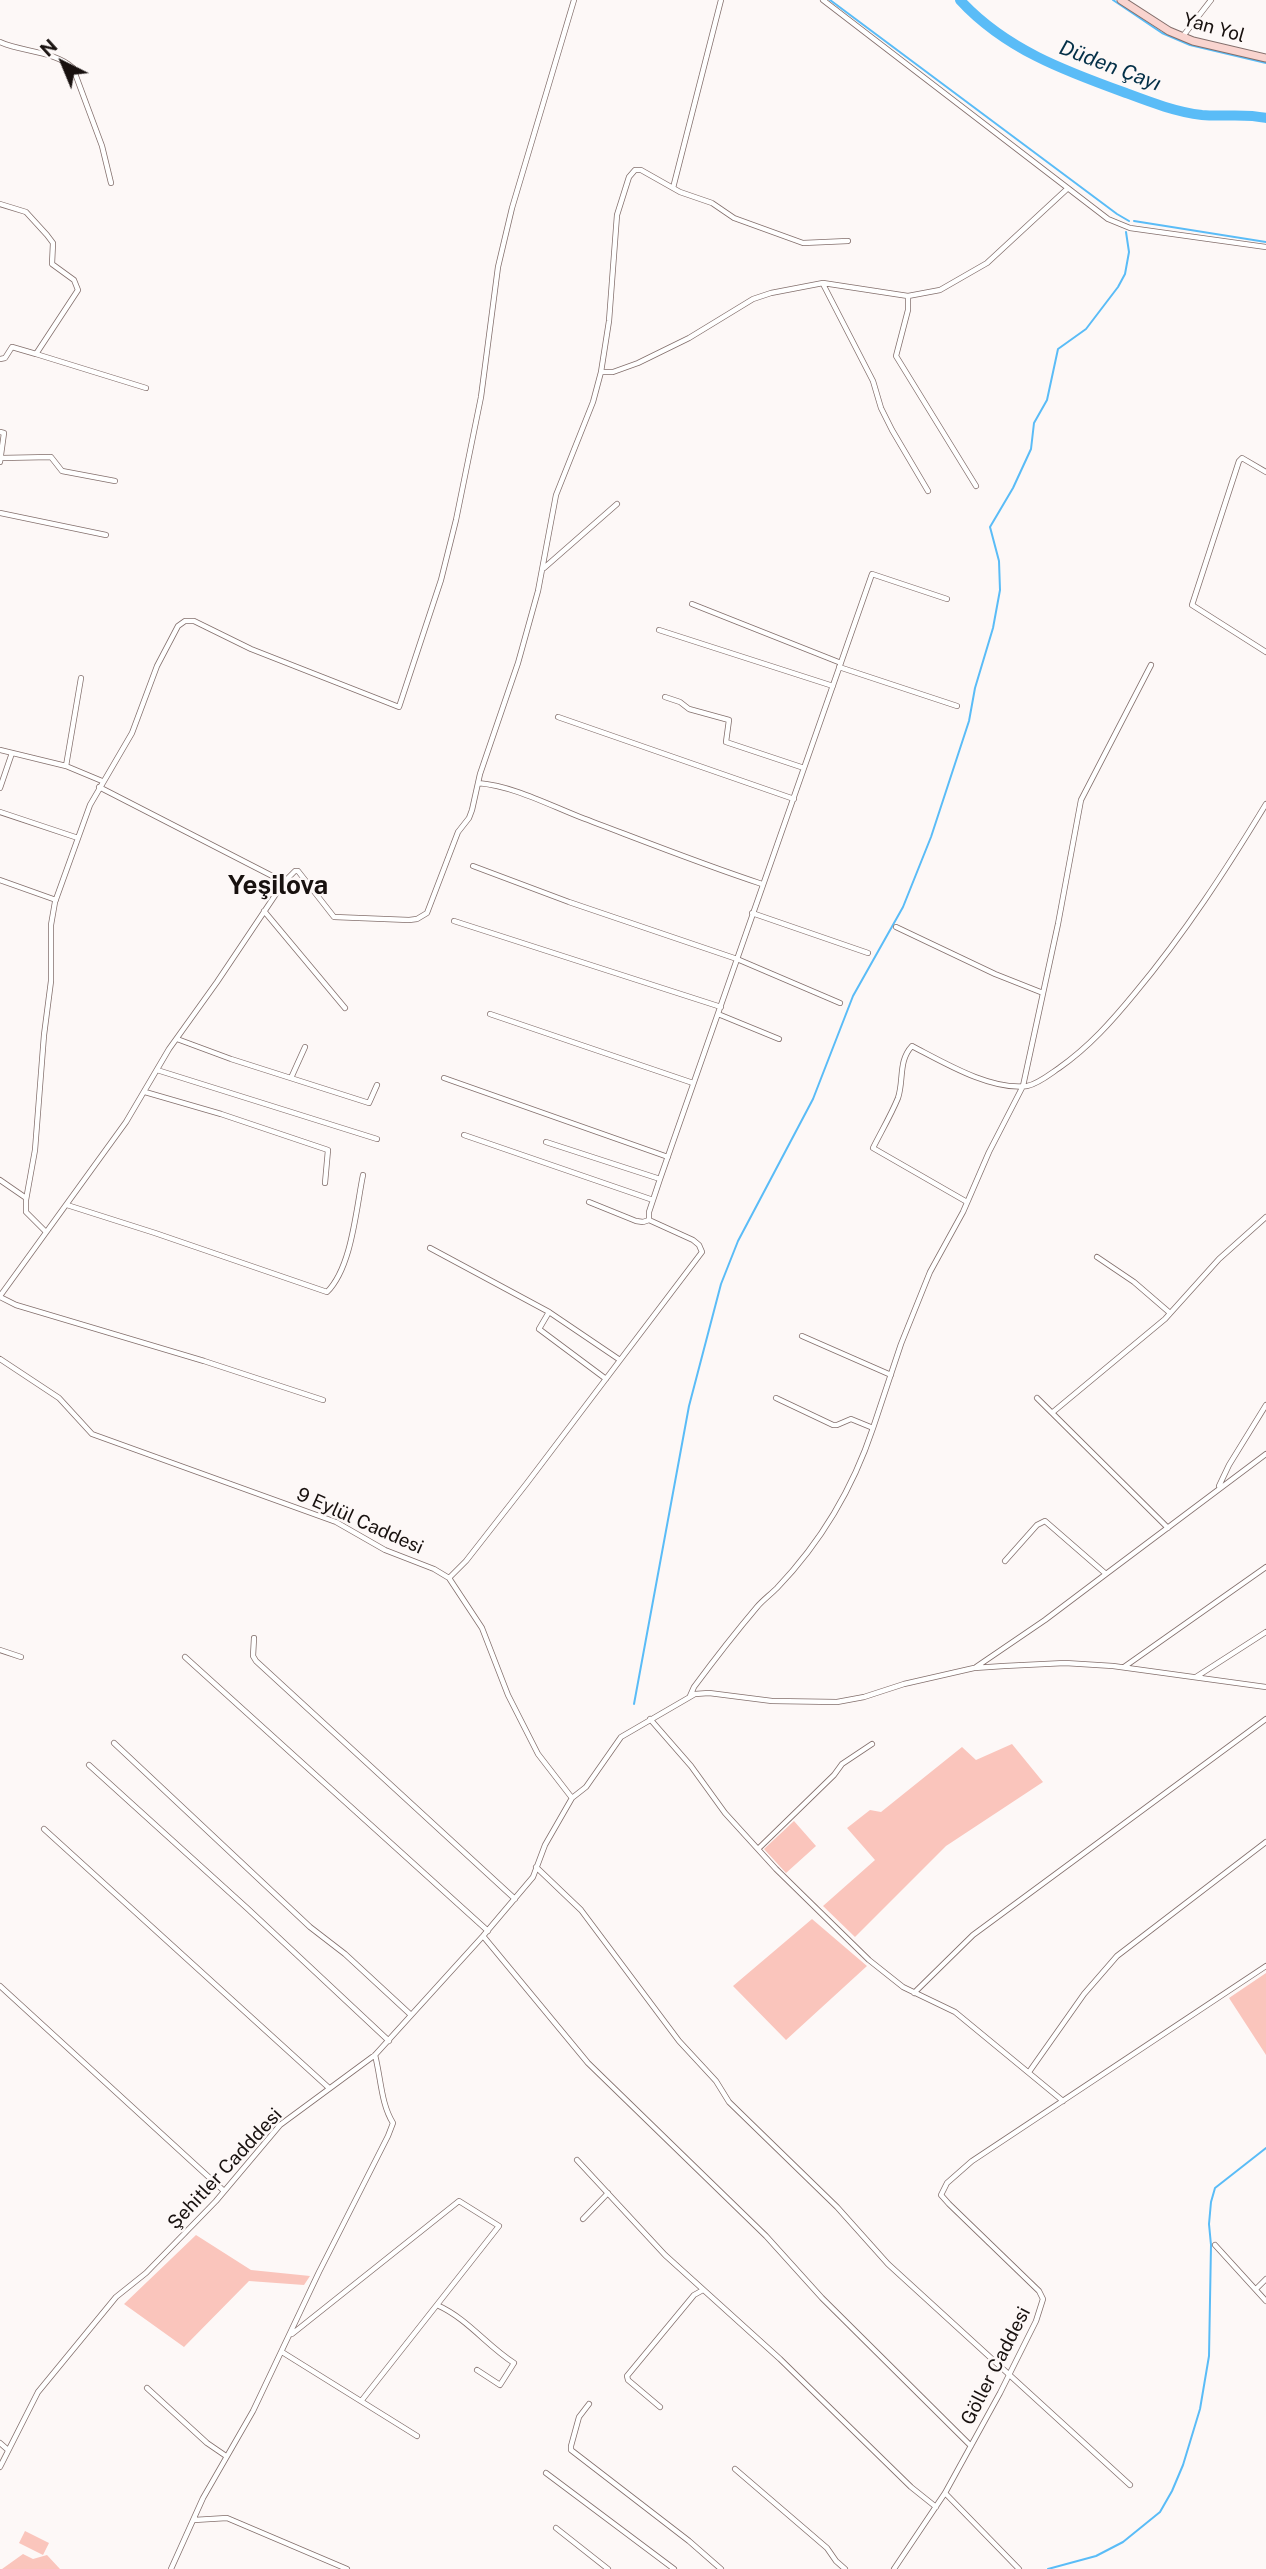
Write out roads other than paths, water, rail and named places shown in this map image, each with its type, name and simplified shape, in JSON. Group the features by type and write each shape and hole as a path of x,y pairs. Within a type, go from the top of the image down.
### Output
{"street":[{"path":"46,1232 26,1212 26,1198 35,1150 51,981 51,925 56,900 99,787 132,733 157,666 178,626 185,621 194,621 251,649 398,707 441,580 456,520 481,397 498,267 512,208 574,0"},
{"path":"673,188 722,0"},
{"path":"823,0 1108,219 1121,225 1266,247"},
{"name":"Yan Yol","path":"1121,0 1183,37 1216,48 1266,58"},
{"path":"1183,37 1211,0"},
{"path":"0,42 68,63 73,68 102,146 111,183"},
{"path":"323,1400 16,1305 0,1297 145,1092 177,1039 284,882 295,871 298,871 334,917 409,920 424,916 458,832 469,818 518,663 544,569 556,495 593,402 601,372 612,295 615,228 619,204 629,177 635,170 641,170 673,188 712,203 734,219 803,243 848,241"},
{"path":"601,372 613,372 658,354 753,299 823,283 908,296 940,290 979,269 1067,189"},
{"path":"0,204 26,212 47,235 53,243 52,264 74,280 78,290 36,354"},
{"path":"823,283 873,381 881,408 892,430 928,491"},
{"path":"908,296 908,310 897,356 976,486"},
{"path":"0,359 5,358 12,347 146,388"},
{"path":"0,432 4,433 0,460 51,457 62,471 115,481"},
{"path":"1265,649 1192,605 1239,461 1242,458 1266,472"},
{"path":"544,569 617,504"},
{"path":"0,513 106,535"},
{"path":"649,1220 653,1200 693,1083 872,574 947,598"},
{"path":"692,604 840,665 957,706"},
{"path":"659,630 833,686"},
{"path":"690,1696 734,1635 759,1604 777,1588 827,1526 863,1459 930,1272 1023,1086 1081,800 1150,665"},
{"path":"66,766 80,678"},
{"path":"665,698 680,702 689,709 729,720 726,742 804,768"},
{"path":"558,717 794,799"},
{"path":"0,750 66,766 102,781"},
{"path":"0,788 12,753"},
{"path":"478,783 492,784 533,798 762,884"},
{"path":"99,787 284,882"},
{"path":"967,1202 873,1148 898,1097 906,1052 912,1046 957,1069 1000,1084 1030,1086 1046,1077 1100,1034 1182,935 1221,879 1266,804"},
{"path":"0,812 78,838"},
{"path":"473,866 737,959 840,1003"},
{"path":"0,880 56,900"},
{"path":"264,911 345,1008"},
{"path":"752,913 868,953"},
{"path":"454,921 721,1007"},
{"path":"897,927 995,974 1043,993"},
{"path":"490,1014 693,1083"},
{"path":"718,1014 779,1039"},
{"path":"177,1039 369,1103 377,1085"},
{"path":"291,1078 305,1047"},
{"path":"157,1070 377,1139"},
{"path":"444,1078 668,1157"},
{"path":"145,1092 328,1150 325,1184"},
{"path":"464,1135 653,1200"},
{"path":"546,1142 660,1179"},
{"path":"67,1205 327,1292 336,1279 354,1234 363,1175"},
{"path":"0,1180 26,1198"},
{"path":"572,1798 533,1745 508,1695 482,1629 449,1578 504,1512 702,1252 693,1240 649,1220 636,1220 589,1202"},
{"path":"1053,1412 1170,1313 1219,1259 1266,1217"},
{"path":"430,1248 549,1312 620,1360"},
{"path":"1097,1256 1134,1282 1170,1313"},
{"path":"549,1312 539,1329 606,1379"},
{"path":"802,1336 892,1375"},
{"name":"9 Eylül Caddesi","path":"0,1359 59,1398 92,1434 336,1521 385,1550 449,1578"},
{"path":"776,1398 833,1424 851,1419 873,1428"},
{"path":"1037,1398 1168,1528"},
{"path":"1217,1490 1266,1405"},
{"path":"974,1668 1045,1620 1266,1454"},
{"path":"1005,1561 1037,1525 1045,1521 1107,1574"},
{"path":"1123,1667 1266,1567"},
{"path":"1196,1677 1266,1632"},
{"path":"254,1639 253,1656 256,1661 515,1899"},
{"path":"0,1650 20,1657"},
{"path":"185,1657 488,1931"},
{"path":"690,1696 709,1693 772,1701 837,1702 974,1668 1065,1663 1123,1667 1266,1687"},
{"name":"Şehitler Cadddesi","path":"0,2467 38,2392 116,2297 146,2273 224,2191 280,2125 375,2055 389,2041 533,1877 545,1845 572,1798 586,1787 621,1737 690,1696"},
{"path":"650,1719 691,1766 725,1813 793,1887 869,1960 903,1987 955,2012 1063,2101 1266,1966"},
{"path":"914,1993 973,1935 1266,1719"},
{"path":"114,1743 310,1927 345,1954 411,2015"},
{"path":"758,1849 842,1764 872,1744"},
{"path":"89,1765 389,2041"},
{"path":"44,1829 329,2088"},
{"path":"1029,2072 1084,1994 1117,1956 1266,1842"},
{"path":"537,1867 581,1910 679,2041 716,2081 729,2102 837,2207 888,2264 1130,2485"},
{"path":"483,1936 588,2063 766,2236 822,2298 971,2446"},
{"path":"0,1986 224,2191"},
{"path":"171,2569 226,2456 253,2410 319,2272 372,2172 393,2123 385,2110 383,2086 375,2055"},
{"name":"Göller Caddesi","path":"894,2569 945,2493 1009,2375 1036,2321 1043,2300 1039,2291 941,2195 954,2175 1063,2101"},
{"path":"577,2160 665,2255 780,2359 911,2487 936,2507"},
{"path":"583,2219 608,2193"},
{"path":"290,2335 459,2201 499,2226 362,2400"},
{"path":"1214,2245 1266,2301"},
{"path":"1256,2289 1266,2279"},
{"path":"660,2407 636,2388 626,2376 694,2295 703,2290"},
{"path":"437,2305 457,2314 498,2353 514,2363 500,2385 477,2370"},
{"path":"282,2351 417,2436"},
{"path":"147,2389 207,2443 226,2456"},
{"path":"589,2404 579,2417 570,2446 572,2450 721,2569"},
{"path":"0,2443 8,2450"},
{"path":"735,2469 827,2548 845,2569"},
{"path":"546,2473 674,2569"},
{"path":"945,2493 1018,2569"},
{"path":"194,2520 227,2518 347,2569"},
{"path":"556,2528 608,2569"}],"waterway":[{"path":"830,0 1129,221"},
{"name":"Düden Çayı","path":"960,0 996,32 1016,45 1081,76 1183,112 1266,118"},
{"path":"1113,0 1162,33 1190,45 1266,63"},
{"path":"1134,221 1266,242"},
{"path":"634,1704 689,1406 721,1284 738,1241 813,1099 853,996 903,907 931,837 969,721 975,688 993,628 1000,590 999,561 990,527 1013,488 1031,449 1034,423 1047,400 1058,349 1086,329 1125,274 1129,252 1126,232"},
{"path":"1048,2569 1096,2556 1123,2542 1160,2512 1172,2491 1200,2409 1209,2356 1211,2202 1215,2188 1266,2148"}],"district":[{"name":"Yeşilova","path":"278,886"}]}
